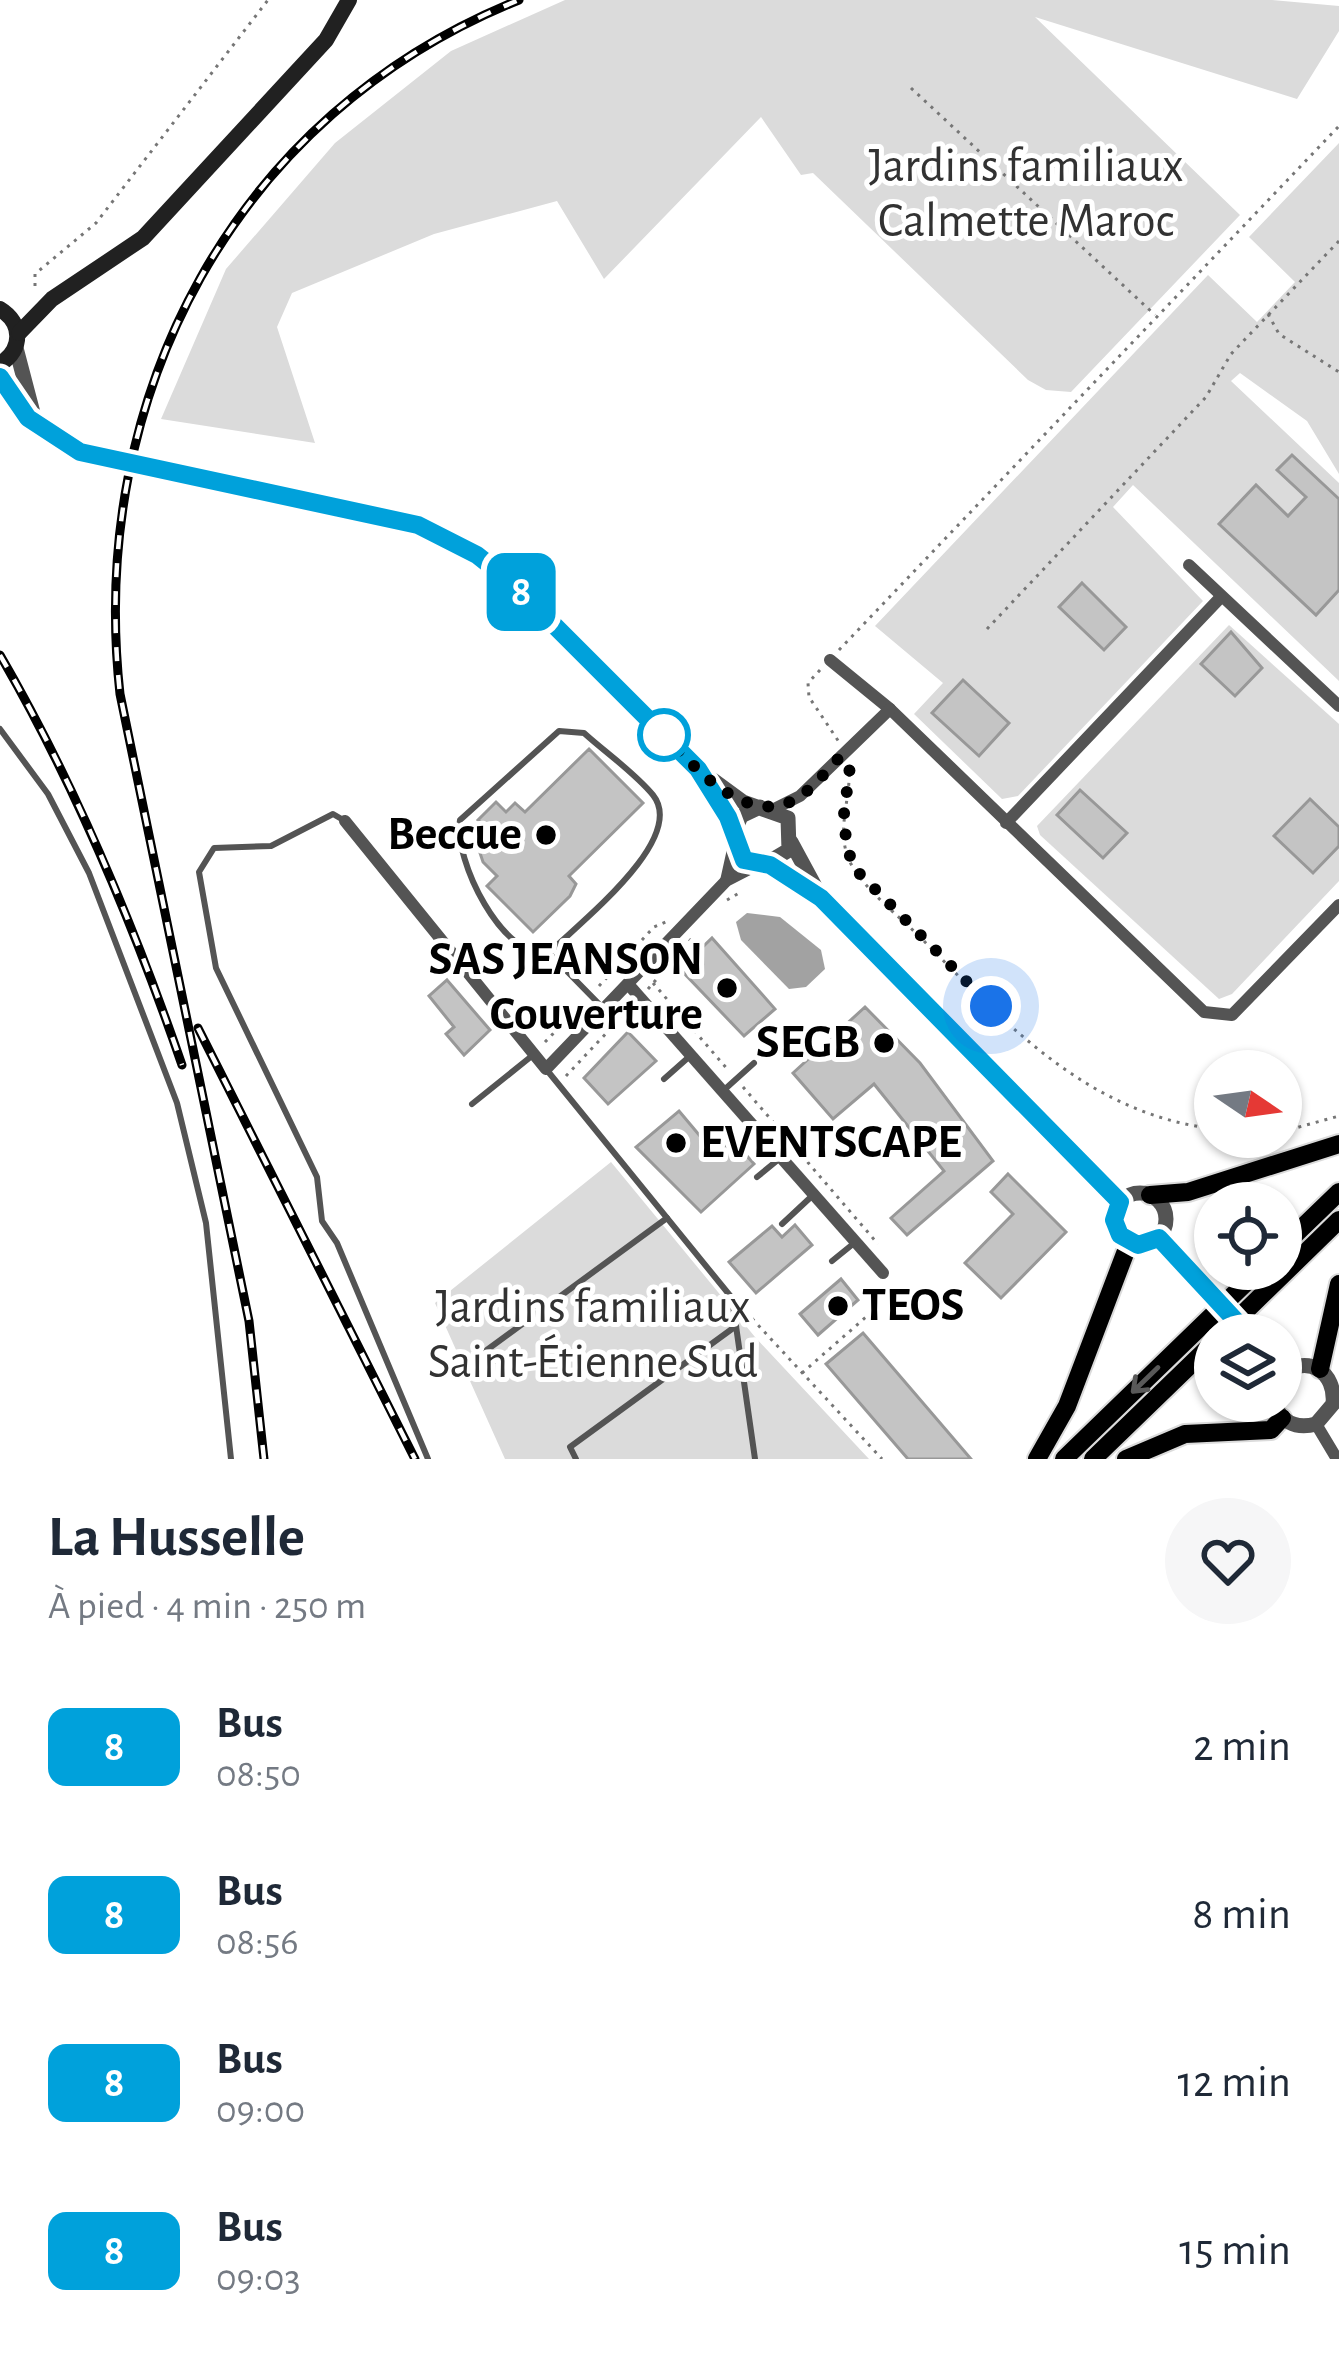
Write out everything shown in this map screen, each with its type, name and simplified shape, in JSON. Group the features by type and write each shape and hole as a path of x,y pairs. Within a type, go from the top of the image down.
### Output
{"highway":[{"path":"1150,1195 1188,1192 1339,1144"},
{"path":"1302,1228 1339,1192"},
{"path":"1243,1314 1339,1220"},
{"path":"1037,1459 1067,1406 1129,1243"},
{"path":"1319,1369 1339,1284"},
{"path":"1064,1459 1238,1290"},
{"path":"1093,1459 1194,1361"},
{"path":"1126,1459 1185,1434 1271,1430 1274,1422"}],"main road":[{"path":"0,364 52,298 128,252 160,221 326,40 349,0"},
{"path":"17,340 1,309 52,298"}],"street":[{"path":"17,340 20,379 39,427"},
{"path":"0,378 58,443 101,457 370,512 449,538 511,582 698,769 743,802 767,808 791,834 821,898"},
{"path":"1189,565 1339,706"},
{"path":"1006,823 1220,598"},
{"path":"830,660 890,709 1204,1012 1232,1015 1339,905"},
{"path":"726,881 741,816 800,796 890,709"},
{"path":"698,769 744,860 763,865 821,898 1120,1202"},
{"path":"345,821 546,1069 726,881 783,858 800,796"},
{"path":"628,984 883,1273"},
{"path":"1136,1194 1150,1195 1166,1214 1159,1238 1145,1245 1129,1243 1114,1220 1120,1202 1136,1194"},
{"path":"1159,1238 1229,1314"},
{"path":"1292,1422 1316,1424 1334,1398 1331,1381 1319,1369 1302,1364"},
{"path":"1316,1424 1337,1459"}],"lane":[{"path":"0,729 48,794 88,873 177,1103 206,1222 231,1459"},
{"path":"549,953 653,848 662,817 655,797 584,733 572,729 559,731 460,820 457,835 485,910 525,950 549,953 604,1009"},
{"path":"345,821 333,814 271,846 214,848 199,872 216,968 317,1178 322,1221 337,1243 428,1459"},
{"path":"472,1104 533,1054"},
{"path":"664,1078 690,1056"},
{"path":"722,1092 754,1063"},
{"path":"546,1069 732,1298 755,1459"},
{"path":"757,1177 779,1159"},
{"path":"782,1224 812,1196"},
{"path":"454,1374 667,1218"},
{"path":"832,1262 853,1244"},
{"path":"576,1459 570,1447 736,1325"}],"path":[{"path":"35,286 34,274 96,224 268,0"},
{"path":"911,88 1156,316"},
{"path":"1194,1127 1096,1092 1059,1070 852,866 843,822 850,766 840,757 838,736 808,697 808,683 1339,126"},
{"path":"988,628 1206,398 1231,354 1339,241"},
{"path":"1268,314 1279,334 1339,372"},
{"path":"533,1054 654,927 671,919"},
{"path":"653,983 878,1243 883,1273 874,1310 802,1373"},
{"path":"1302,1126 1339,1116"},
{"path":"732,1298 882,1459"}],"green space":[{"name":"Jardins familiaux Calmette Maroc","path":"565,0 1272,0 1339,6 1339,31 1297,99 1035,17 1240,215 1071,392 1046,390 1028,380 813,173 801,175 761,117 604,279 557,201 434,234 292,293 277,327 315,443 161,419 226,269 335,143 451,51"},
{"path":"1339,143 1339,474 1307,421 1240,373 1231,381 1339,483 1339,681 1133,485 1113,507 1203,601 1018,796 1002,799 914,714 943,683 875,626 1208,275 1257,322 1295,282 1249,237"},
{"path":"1229,625 1339,724 1339,881 1232,994 1219,999 1040,835 1037,826"},
{"name":"Jardins familiaux Saint-Étienne Sud","path":"611,1162 755,1337 869,1459 505,1459 435,1303"}],"shaded area":[{"path":"747,913 780,917 821,950 825,969 806,987 789,989 741,940 736,922"}],"building":[{"path":"1292,455 1339,499 1339,590 1316,615 1219,524 1256,485 1288,516 1306,497 1277,470"},
{"path":"1082,583 1126,627 1104,650 1059,607"},
{"path":"1231,632 1262,668 1235,696 1201,664"},
{"path":"963,680 1009,723 979,756 932,713"},
{"name":"Beccue","path":"589,749 643,803 569,876 576,884 570,896 533,932 487,886 497,876 483,862 476,841 488,830 478,820 496,802 506,812 515,803 525,812"},
{"path":"1080,790 1127,833 1103,858 1057,815"},
{"path":"1310,799 1339,827 1339,846 1313,873 1274,836"},
{"name":"SAS JEANSON Couverture","path":"712,938 775,1009 744,1036 680,969"},
{"path":"447,980 490,1030 464,1055 446,1034 454,1027 429,996"},
{"path":"865,1007 920,1063 993,1161 907,1235 891,1218 944,1171 874,1084 833,1119 793,1073"},
{"path":"628,1032 656,1061 608,1104 584,1078"},
{"path":"679,1111 716,1155 733,1140 754,1164 701,1212 636,1147"},
{"path":"1008,1174 1066,1232 1001,1298 965,1263 1013,1214 991,1192"},
{"path":"795,1225 812,1245 756,1293 729,1262 772,1226 782,1237"},
{"path":"841,1279 858,1300 818,1335 800,1314"},
{"path":"863,1333 971,1459 908,1459 826,1364"}],"railway":[{"path":"264,1459 249,1321 120,694 116,583 128,475 157,373 201,278 259,191 332,114 419,50 519,0"},
{"path":"0,655 54,754 101,856 182,1065"},
{"path":"198,1028 415,1459"}],"bus line":[{"name":"8","path":"0,377 28,418 58,443 80,452 394,518 449,538 477,555 511,582 698,769 728,817 734,845 744,860 770,865 821,898 1120,1202 1114,1220 1120,1235 1138,1245 1159,1238 1229,1314"}],"place":[{"name":"Beccue","path":"546,835"},
{"name":"SAS JEANSON Couverture","path":"727,988"},
{"name":"SEGB","path":"884,1043"},
{"name":"EVENTSCAPE","path":"676,1143"},
{"name":"TEOS","path":"838,1306"}],"route":[{"path":"664,735 720,787 743,802 775,809 800,796 840,757 850,766 843,822 844,845 852,866 991,1006"}]}
